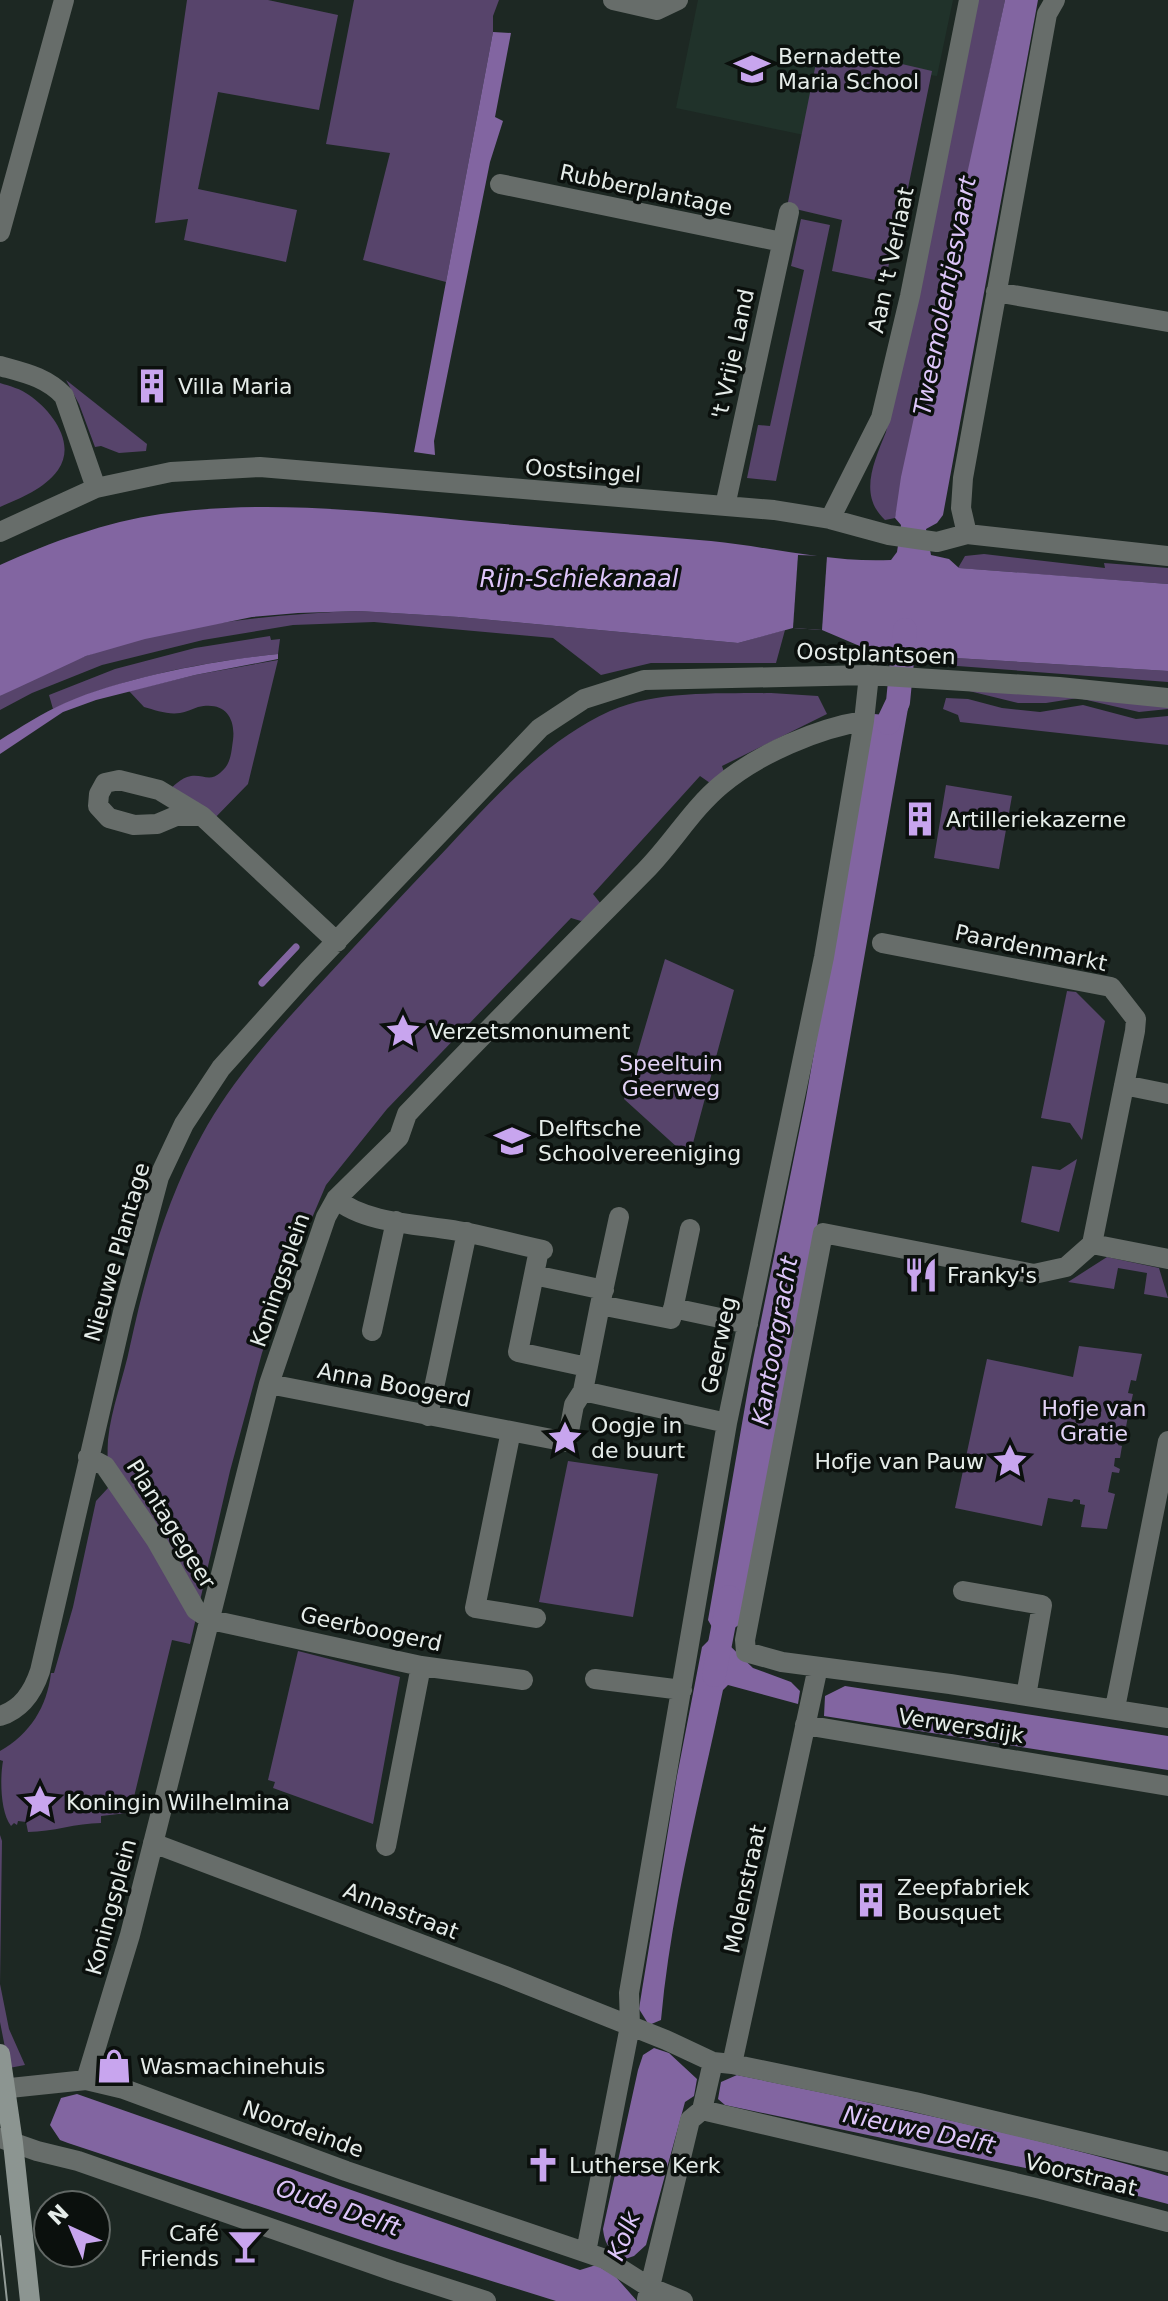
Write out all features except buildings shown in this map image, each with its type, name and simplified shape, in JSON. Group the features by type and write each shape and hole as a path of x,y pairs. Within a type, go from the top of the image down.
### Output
{"main road":[{"path":"0,2054 7,2140 30,2301"}],"street":[{"path":"0,232 64,0"},
{"path":"613,0 657,10 678,0"},
{"name":"Aan 't Verlaat","path":"830,519 881,418 910,296 969,0"},
{"path":"967,534 961,508 963,478 1047,14 1055,0"},
{"name":"Rubberplantage","path":"500,184 782,242"},
{"name":"'t Vrije Land","path":"725,506 789,212"},
{"path":"996,292 1168,322"},
{"path":"0,366 38,376 64,396 96,488"},
{"name":"Oostsingel","path":"0,532 96,488 171,472 260,467 725,506 830,519 889,535 937,542 967,534 1168,556"},
{"name":"Oostplantsoen","path":"584,699 644,680 869,675 1059,687 1168,698"},
{"name":"Geerweg","path":"630,2026 629,1993 727,1423 824,957 869,675"},
{"name":"Nieuwe Plantage","path":"0,1716 23,1702 37,1679 123,1312 159,1177 184,1124 221,1068 337,942 540,728 584,699"},
{"name":"Koningsplein","path":"86,2080 130,1935 269,1384 326,1217 336,1199 399,1137 407,1114 660,856 721,785 744,768 813,735 829,728 864,721"},
{"path":"202,816 337,942"},
{"name":"Paardenmarkt","path":"882,943 1111,987 1136,1019 1092,1244"},
{"path":"1124,1085 1168,1094"},
{"path":"336,1199 367,1214 467,1232 541,1250 518,1352 587,1367"},
{"name":"Anna Boogerd","path":"269,1384 567,1442 574,1405 583,1391 619,1217"},
{"path":"372,1331 396,1221"},
{"path":"534,1275 671,1319 690,1229"},
{"path":"428,1416 467,1232"},
{"name":"Verwersdijk","path":"1092,1244 1066,1267 1034,1274 823,1233 745,1640 746,1652 816,1676 1026,1696 1168,1718"},
{"path":"1092,1244 1168,1259"},
{"path":"673,1308 748,1324"},
{"path":"583,1391 727,1423"},
{"path":"511,1431 475,1608 536,1618"},
{"path":"1115,1708 1168,1441"},
{"name":"Plantagegeer","path":"88,1457 105,1466 156,1540 196,1610 211,1620"},
{"path":"963,1591 1042,1605 1026,1696"},
{"name":"Geerboogerd","path":"211,1620 421,1666 523,1680"},
{"path":"386,1846 421,1666"},
{"path":"806,1718 816,1676"},
{"path":"595,1679 682,1690"},
{"name":"Verwersdijk","path":"806,1718 1168,1786"},
{"name":"Molenstraat","path":"712,2083 806,1718"},
{"name":"Annastraat","path":"153,1843 630,2026"},
{"path":"603,2259 630,2026 658,2037 712,2083 690,2120 648,2294 683,2301"},
{"name":"Noordeinde","path":"2,2087 86,2080 124,2089 346,2171 603,2259 648,2294"},
{"name":"Voorstraat","path":"712,2083 915,2102 1168,2162"},
{"name":"Voorstraat","path":"712,2083 1041,2189 1168,2222"},
{"path":"7,2140 78,2161 486,2301"}],"shaded area":[{"name":"Bernadette Maria School","path":"698,0 953,0 937,76 821,62 804,135 676,108"}],"green space":[{"path":"187,0 268,0 338,15 319,110 218,92 198,189 297,210 286,262 184,240 188,219 155,223"},
{"path":"354,0 499,0 493,16 493,32 446,282 363,260 390,153 326,144"},
{"path":"976,0 1005,0 895,518 885,520 872,500 873,466 886,432"},
{"path":"845,51 861,56 876,53 889,61 932,71 899,232 896,232 885,282 832,271 842,220 787,207 818,53"},
{"path":"801,219 830,225 776,481 747,478 758,425 770,426 804,270 791,266"},
{"path":"66,380 147,444 146,451 119,453 101,446 95,447"},
{"path":"0,383 26,393 45,409 59,428 65,449 58,470 46,483 0,507"},
{"path":"984,554 1105,568 1104,563 1168,568 1168,584 958,568 965,556"},
{"path":"359,611 459,617 738,643 785,630 776,663 651,663 601,675 553,638 374,622 293,625 203,640 102,665 32,693 0,710 0,696 62,666 116,646 220,623"},
{"path":"270,636 271,640 280,639 278,654 163,672 106,688 53,709 49,695 115,669 195,648"},
{"path":"955,658 1168,671 1168,682 944,665 940,660"},
{"path":"278,660 248,784 209,824 166,793 187,777 213,777 224,770 233,740 230,717 214,706 175,713 157,711 144,707 129,691"},
{"path":"965,690 1075,695 1168,706 1168,709 1139,712 1078,698 1018,703"},
{"path":"689,694 818,696 827,714 722,766 724,772 710,783 700,776 593,894 601,904 588,918 581,921 571,918 387,1109 326,1185 289,1272 262,1353 230,1471 190,1644 172,1640 133,1801 130,1800 127,1813 101,1816 101,1823 28,1832 26,1822 18,1821 17,1825 14,1823 11,1826 3,1804 3,1761 0,1760 0,1751 28,1728 46,1697 73,1607 96,1501 108,1488 110,1428 150,1264 189,1160 229,1091 277,1031 403,894 512,780 558,742 610,711 649,699"},
{"path":"946,698 1040,712 1083,705 1136,719 1168,716 1168,745 960,722 958,715 943,709"},
{"path":"946,785 1012,796 999,869 934,858"},
{"name":"Speeltuin Geerweg","path":"665,959 734,990 689,1158 624,1099"},
{"path":"1067,991 1076,992 1105,1021 1082,1140 1070,1123 1041,1118"},
{"path":"1077,1159 1059,1232 1021,1222 1032,1166 1060,1170"},
{"path":"1107,1257 1159,1268 1168,1298 1144,1294 1147,1273 1118,1268 1114,1289 1068,1282"},
{"name":"Hofje van Gratie","path":"1079,1346 1142,1354 1136,1381 1131,1380 1128,1393 1133,1394 1130,1407 1125,1407 1124,1414 1128,1416 1124,1438 1120,1437 1118,1445 1122,1446 1120,1458 1115,1458 1114,1466 1120,1469 1119,1473 1112,1472 1108,1492 1115,1494 1107,1529 1081,1527 1085,1505 1074,1499 1072,1502 1048,1498 1042,1526 955,1508 987,1359 1073,1377"},
{"path":"568,1461 658,1474 633,1617 539,1602"},
{"path":"298,1651 400,1677 373,1824 273,1788 275,1782 268,1780"},
{"path":"0,1835 2,1841 0,1984"},
{"path":"0,1984 9,2029 25,2065 9,2068 0,2022"}],"water":[{"path":"1005,0 1038,0 943,515 926,529 931,555 949,559 959,568 1168,584 1168,671 955,658 940,660 930,657 915,664 896,662 890,647 862,647 822,630 793,628 738,643 459,617 359,611 252,617 145,639 86,656 0,696 0,565 79,534 161,514 244,507 327,509 711,541 846,559 891,560 897,552 901,525 895,518 901,477"},
{"path":"493,32 511,33 495,117 503,121 490,162 434,441 435,455 414,452"},
{"path":"278,654 278,659 195,675 96,700 63,712 0,754 0,740 48,711 114,685 169,671"},
{"path":"891,694 910,697 814,1243 739,1625 731,1630 712,1627 708,1620 753,1360 806,1098 874,714 885,715"},
{"path":"709,1640 728,1644 753,1668 791,1682 800,1691 798,1704 728,1685 723,1690 679,1896 661,2020 649,2025 639,2009 677,1776 702,1647"},
{"path":"845,1686 1168,1736 1168,1770 824,1716 825,1696"},
{"name":"Kolk","path":"654,2048 669,2053 697,2079 694,2096 685,2102 646,2245 634,2256 625,2259 609,2247 603,2229 638,2070 643,2055"},
{"name":"Nieuwe Delft","path":"737,2075 1007,2133 1168,2176 1168,2204 1054,2174 725,2105 718,2099 721,2082"},
{"name":"Oude Delft","path":"77,2094 580,2270 596,2265 615,2276 637,2301 556,2301 68,2143 60,2140 50,2125 61,2098"}],"pier":[{"path":"798,555 827,556 822,630 793,628"}],"waterway":[{"name":"Kantoorgracht","path":"888,723 898,702 905,630"},
{"path":"262,983 296,947"},
{"name":"Kantoorgracht","path":"714,1675 729,1597"}],"tram line":[{"path":"0,2236 7,2301"}],"place":[{"name":"Bernadette Maria School","path":"752,69"},
{"name":"Villa Maria","path":"152,386"},
{"name":"Artilleriekazerne","path":"920,819"},
{"name":"Verzetsmonument","path":"403,1031"},
{"name":"Delftsche Schoolvereeniging","path":"512,1141"},
{"name":"Franky's","path":"921,1275"},
{"name":"Oogje in de buurt","path":"565,1438"},
{"name":"Hofje van Pauw","path":"1010,1461"},
{"name":"Koningin Wilhelmina","path":"40,1802"},
{"name":"Zeepfabriek Bousquet","path":"871,1900"},
{"name":"Wasmachinehuis","path":"114,2066"},
{"name":"Lutherse Kerk","path":"543,2165"},
{"name":"Café Friends","path":"245,2246"}],"water label":[{"name":"Tweemolentjesvaart","path":"945,296"},
{"name":"Rijn-Schiekanaal","path":"579,579"}]}
